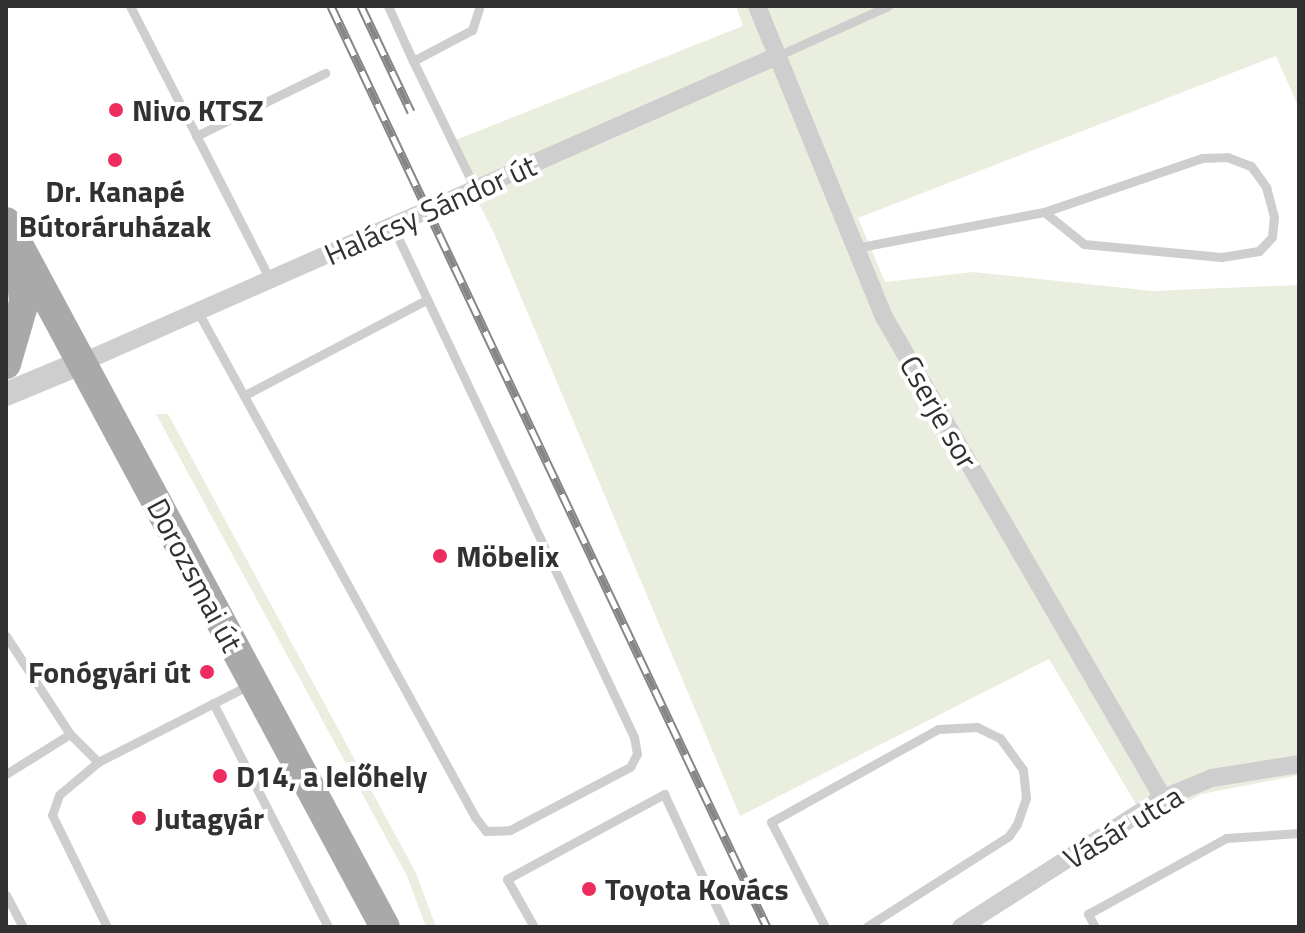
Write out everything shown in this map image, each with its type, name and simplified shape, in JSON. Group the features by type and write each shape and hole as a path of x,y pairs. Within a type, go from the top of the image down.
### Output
{"main road":[{"name":"Dorozsmai út","path":"12,233 385,927"},
{"path":"6,364 24,302 12,233"}],"street":[{"name":"Cserje sor","path":"757,6 884,317 1163,798"},
{"name":"Halácsy Sándor út","path":"83,362 777,56"},
{"path":"6,394 83,362"},
{"name":"Vásár utca","path":"961,927 1163,798 1212,778 1299,764"}],"lane":[{"path":"130,6 270,280"},
{"path":"388,6 476,190"},
{"path":"413,61 462,38 479,19 480,6"},
{"path":"777,56 888,6"},
{"path":"196,136 325,73"},
{"path":"854,249 1044,212 1202,158 1227,157 1251,166 1266,187 1274,217 1272,237 1259,251 1221,257 1084,244 1044,212"},
{"path":"198,312 486,831 510,830 630,767 637,754 634,737 393,227"},
{"path":"245,395 426,300"},
{"path":"6,636 70,734 98,762"},
{"path":"107,927 52,815 59,795 98,762 252,683"},
{"path":"213,703 328,927"},
{"path":"825,927 771,822 938,729 964,725 1000,738 1017,757 1026,784 1017,824 1009,836 866,927"},
{"path":"6,774 70,734"},
{"path":"534,927 507,879 664,794 726,927"},
{"path":"1095,927 1088,914 1226,838 1299,833"},
{"path":"6,895 23,927"}],"shaded area":[{"path":"736,6 1299,6 1299,108 1276,56 858,218 885,282 973,272 1153,291 1299,285 1299,775 1202,794 1148,824 1049,659 740,816 494,233 448,143 743,26"},
{"path":"156,414 168,414 416,873 436,927 426,927 407,876"}],"railway":[{"path":"331,6 767,927"},
{"path":"361,6 411,112"}],"place":[{"name":"Nivo KTSZ","path":"116,110"},
{"name":"Dr. Kanapé Bútoráruházak","path":"115,160"},
{"name":"Möbelix","path":"440,556"},
{"name":"Fonógyári út","path":"207,672"},
{"name":"D14, a lelőhely","path":"220,776"},
{"name":"Jutagyár","path":"139,818"},
{"name":"Toyota Kovács","path":"589,889"}]}
